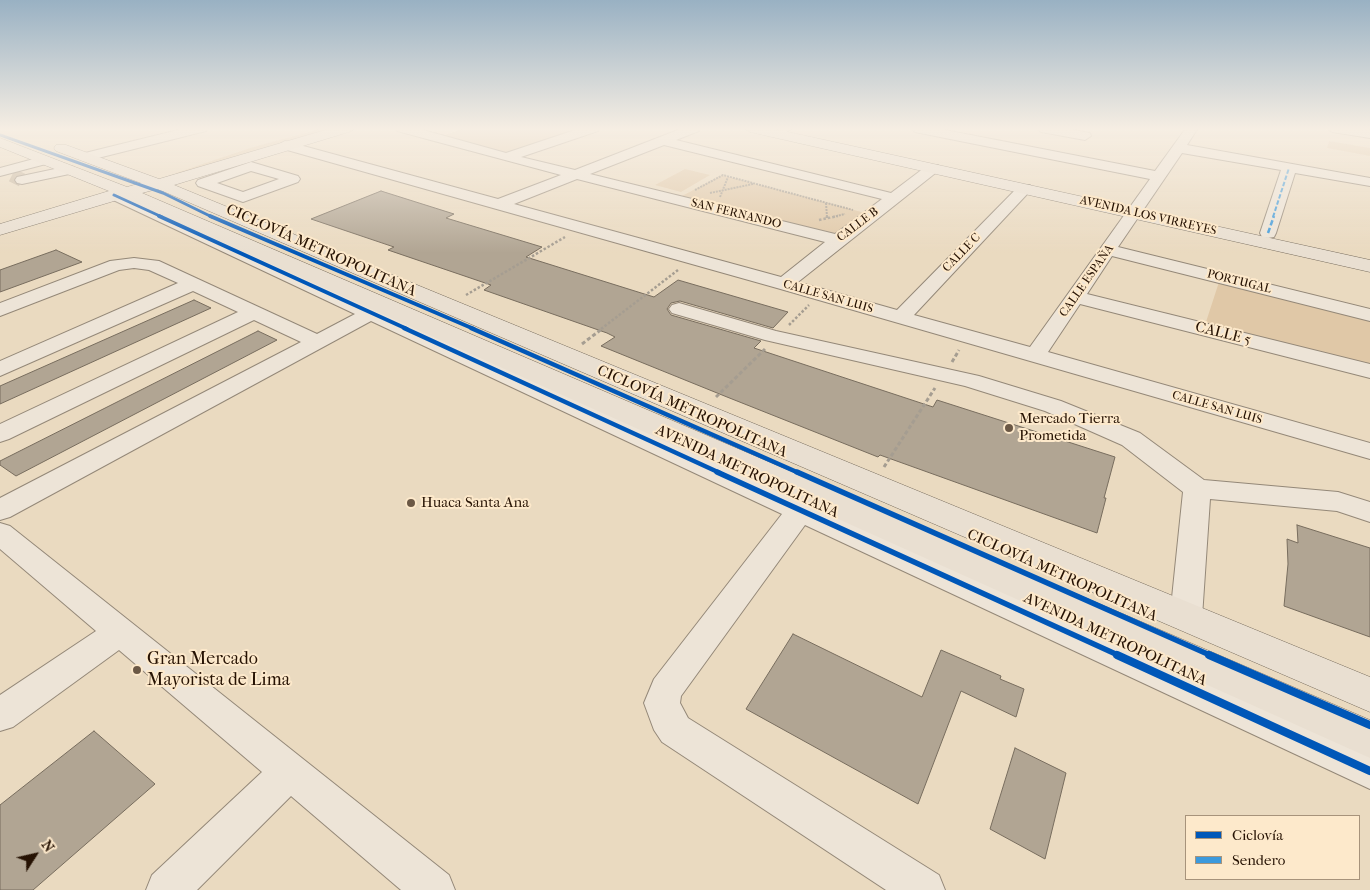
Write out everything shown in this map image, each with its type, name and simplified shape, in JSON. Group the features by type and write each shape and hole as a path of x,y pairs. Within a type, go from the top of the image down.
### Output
{"main road":[{"path":"69,170 130,187 448,305 1370,695"},
{"path":"104,170 130,187 205,170"},
{"path":"2,228 185,170"},
{"name":"AVENIDA LOS VIRREYES","path":"940,170 1025,188 1268,233 1370,256"},
{"name":"AVENIDA LOS VIRREYES","path":"966,170 1138,209 1370,266"},
{"name":"AVENIDA METROPOLITANA","path":"130,187 1370,739"}],"street":[{"path":"11,175 27,170"},
{"path":"11,175 69,170"},
{"path":"240,170 203,183 243,197 293,179 262,170"},
{"name":"CALLE SAN LUIS","path":"371,170 821,294 1370,451"},
{"name":"SAN FERNANDO","path":"559,170 687,197 838,240"},
{"path":"496,205 590,170"},
{"path":"779,170 894,198"},
{"name":"CALLE B","path":"784,284 838,240 931,170"},
{"path":"1125,170 1157,176"},
{"name":"CALLE ESPAÑA","path":"1035,356 1138,209 1162,170"},
{"path":"1268,233 1287,170"},
{"path":"1296,170 1370,182"},
{"path":"200,171 217,177"},
{"name":"AVENIDA METROPOLITANA","path":"130,187 372,313 1370,771"},
{"name":"CALLE C","path":"900,318 1025,188"},
{"name":"PORTUGAL","path":"1108,250 1370,315"},
{"path":"0,310 116,265 134,263 153,266 318,342"},
{"path":"0,369 192,284"},
{"name":"CALLE 5","path":"1075,297 1370,371"},
{"path":"679,309 777,337 944,374 1053,406 1131,440 1196,488 1338,502 1370,512"},
{"path":"0,434 255,312"},
{"path":"0,510 372,313"},
{"path":"1186,617 1196,488"},
{"path":"801,510 666,690 662,703 667,718 676,730 924,890"},
{"path":"0,533 434,890"},
{"path":"0,715 120,632"},
{"path":"166,890 290,772"}],"path":[{"path":"687,197 723,176 857,212 811,221"},
{"path":"720,198 728,177"},
{"path":"687,197 754,184"},
{"path":"826,203 828,226"},
{"path":"448,305 580,228"},
{"path":"568,356 692,259"},
{"path":"700,412 821,294"},
{"path":"872,485 968,337"}],"shaded area":[{"path":"186,170 193,170 178,174 176,173"},
{"path":"684,170 710,175 681,192 655,185"},
{"path":"722,175 869,214 839,236 680,197"},
{"path":"1219,282 1370,319 1370,366 1205,325"}],"building":[{"path":"381,191 454,214 446,218 542,247 526,257 654,297 678,280 788,312 773,328 680,301 671,303 667,309 671,315 761,341 754,348 933,407 937,400 1115,457 1097,533 880,455 878,457 727,397 601,346 615,337 607,333 484,290 491,285 388,250 394,247 311,219"},
{"path":"56,250 82,262 0,292 0,270"},
{"path":"194,300 211,308 0,404 0,386"},
{"path":"258,331 277,340 16,476 0,465 0,461"},
{"path":"1297,525 1370,548 1370,637 1284,606 1288,564 1287,539 1298,543"},
{"path":"793,634 922,697 941,650 1001,676 1000,679 1024,689 1016,717 961,691 918,804 746,709"},
{"path":"94,731 155,784 33,890 0,890 0,805"},
{"path":"1015,748 1066,773 1045,859 990,829"}],"tunnel":[{"path":"12,175 22,180"}],"marked path":[{"path":"1268,233 1289,170"}],"cycle path":[{"name":"CICLOVÍA METROPOLITANA","path":"97,170 163,193 279,247 537,356 1370,725"},
{"path":"114,195 1370,771"}],"place":[{"name":"Mercado Tierra Prometida","path":"1009,428"},
{"name":"Huaca Santa Ana","path":"411,503"},
{"name":"Gran Mercado Mayorista de Lima","path":"137,670"}]}
